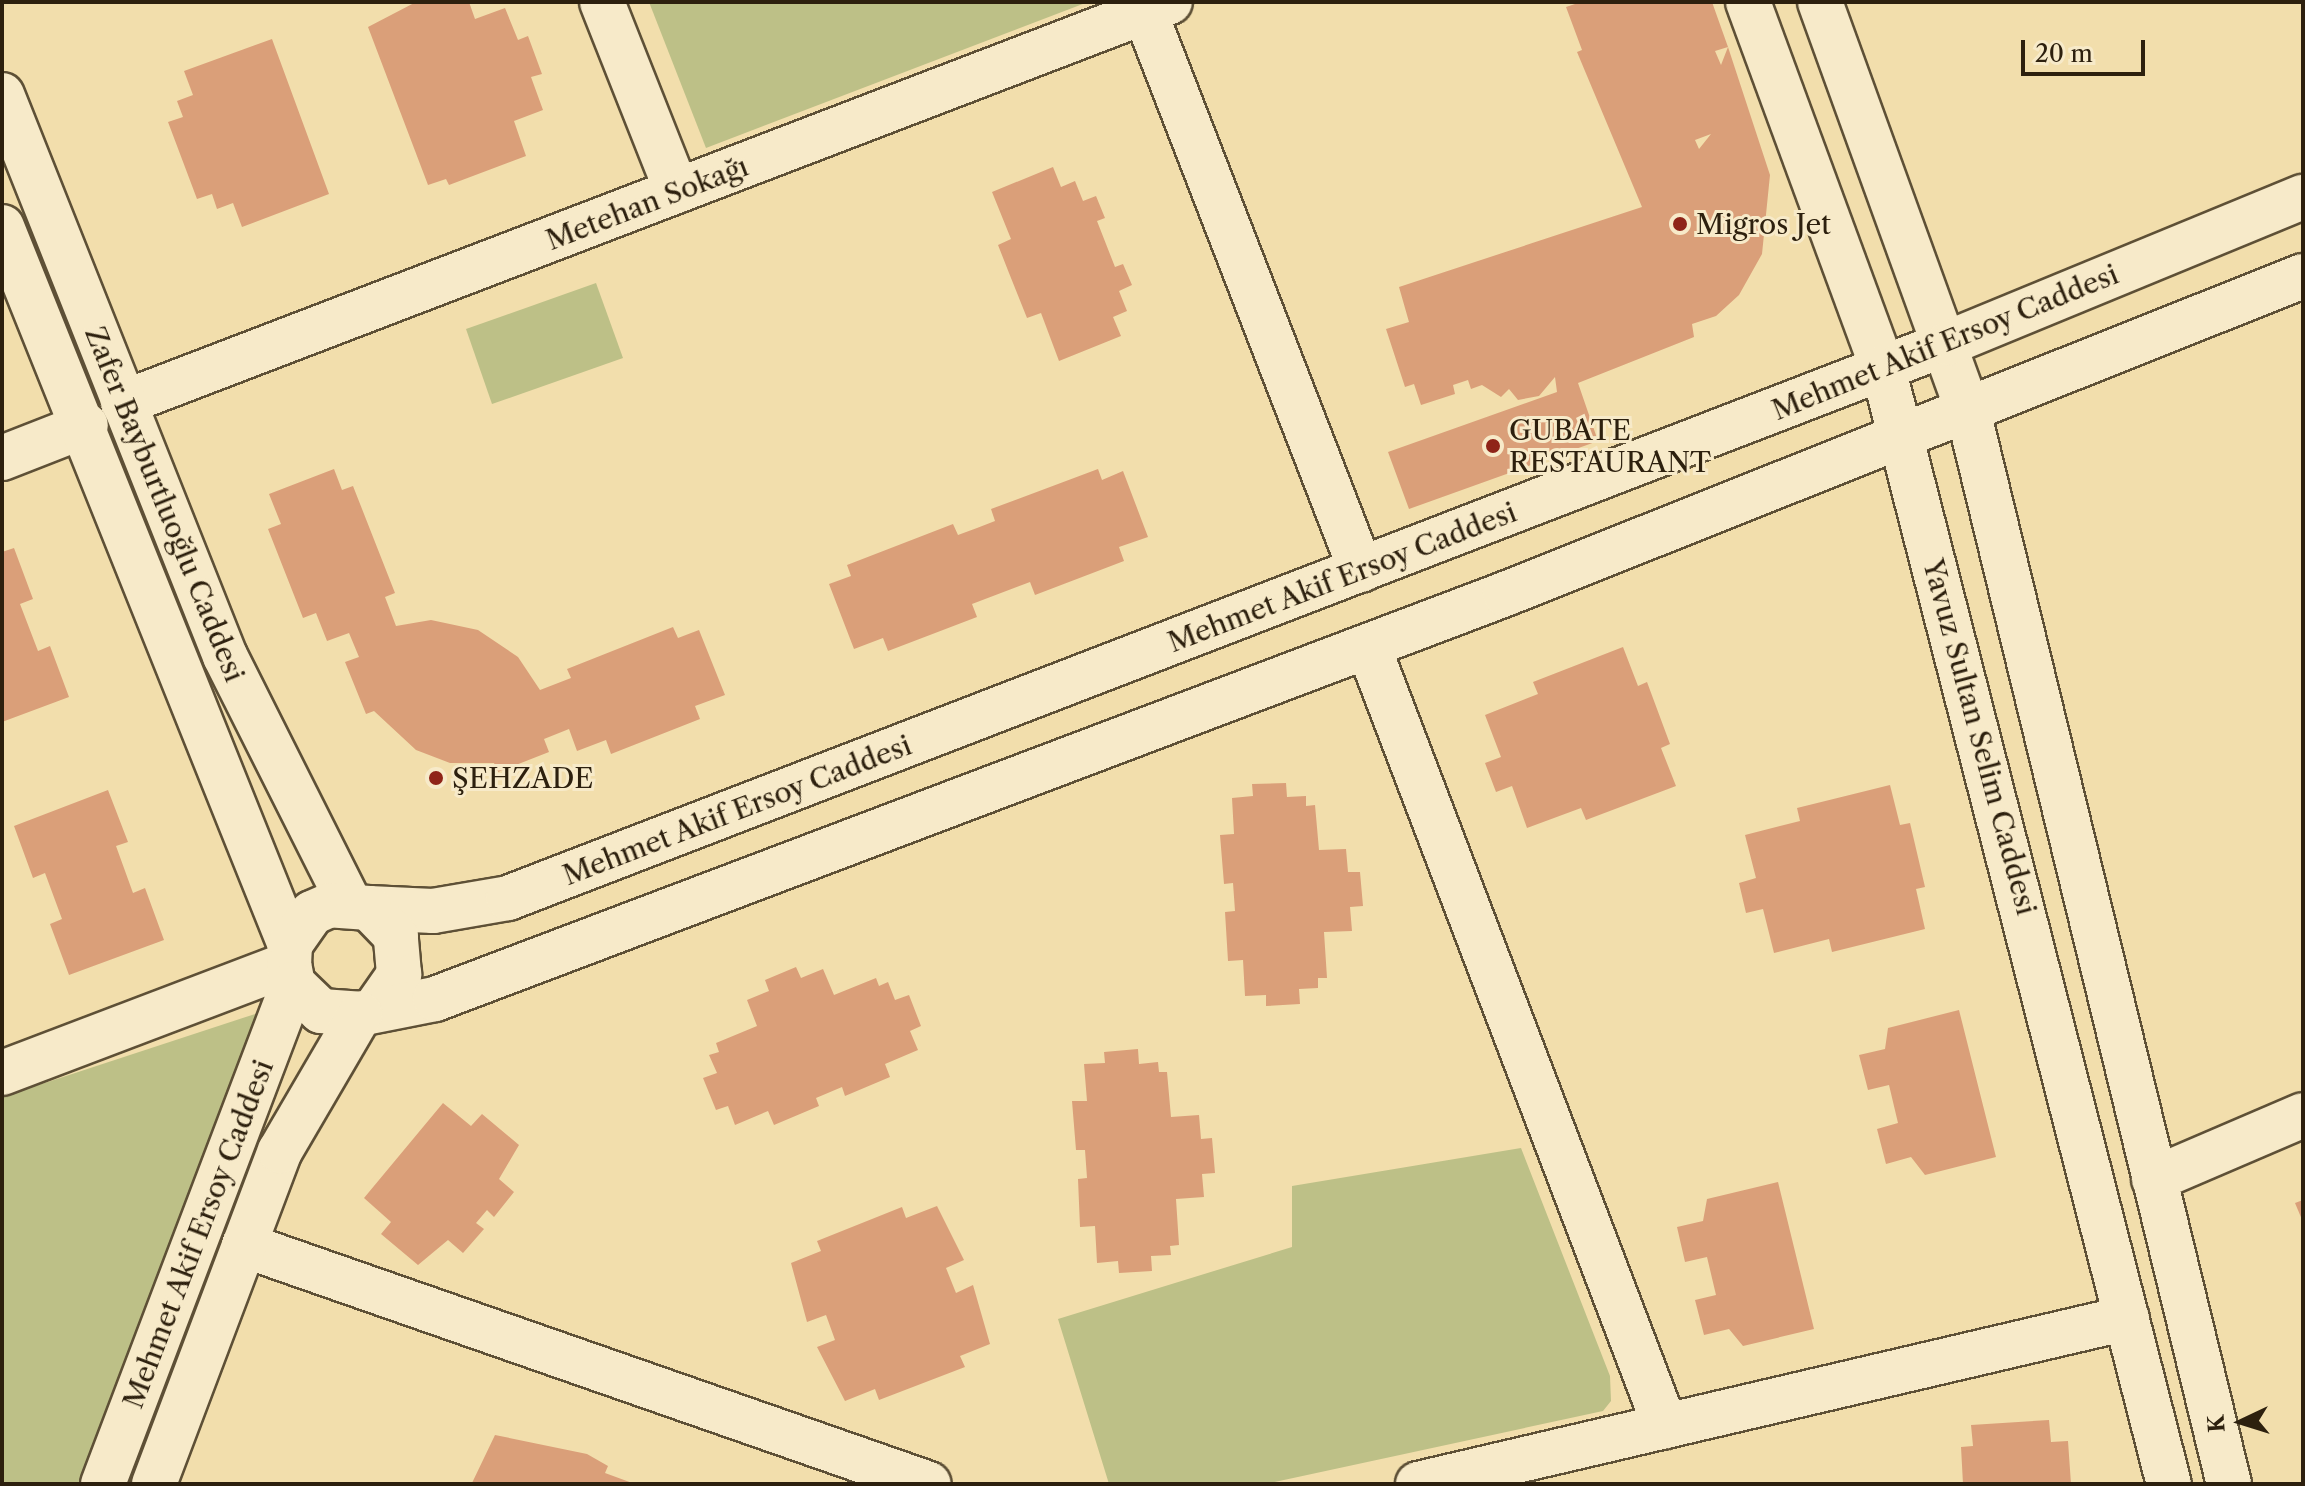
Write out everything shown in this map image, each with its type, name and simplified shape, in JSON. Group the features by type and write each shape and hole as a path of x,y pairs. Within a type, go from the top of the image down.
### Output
{"street":[{"path":"602,2 677,191"},
{"name":"Yavuz Sultan Selim Caddesi","path":"1748,2 1883,368 2169,1484"},
{"name":"Yavuz Sultan Selim Caddesi","path":"1820,2 1948,343 1968,411 2229,1484"},
{"path":"1152,5 1361,570"},
{"name":"Metehan Sokağı","path":"123,403 1152,5"},
{"name":"Zafer Bayburtluoğlu Caddesi","path":"2,95 225,656 359,906"},
{"name":"Mehmet Akif Ersoy Caddesi","path":"359,906 433,911 508,898 1948,343 2303,197"},
{"name":"Zafer Bayburtluoğlu Caddesi","path":"2,227 86,425 291,964"},
{"path":"291,964 321,1011 368,1010 435,999 1368,646 1901,438 2303,276"},
{"path":"2,458 86,425"},
{"path":"1368,646 1665,1426"},
{"path":"2,1073 291,964 312,913 359,906 396,936 400,955 399,974 368,1010"},
{"name":"Mehmet Akif Ersoy Caddesi","path":"103,1484 291,964"},
{"name":"Mehmet Akif Ersoy Caddesi","path":"154,1484 244,1245 306,1098 368,1010"},
{"path":"2154,1179 2303,1115"},
{"path":"244,1245 929,1484"},
{"path":"1418,1484 2127,1318"}],"green space":[{"path":"649,2 1088,2 706,148"},
{"path":"596,283 623,358 492,404 466,329"},
{"path":"264,1011 88,1484 2,1484 2,1097"},
{"path":"1521,1148 1610,1376 1611,1401 1603,1411 1265,1484 1109,1484 1058,1319 1292,1247 1292,1186"}],"building":[{"path":"416,2 469,2 475,19 505,8 518,40 528,36 542,74 531,77 543,110 514,121 526,156 449,185 446,179 428,185 368,27"},
{"path":"1581,2 1712,2 1728,47 1770,175 1762,254 1739,295 1716,316 1692,324 1694,337 1578,383 1598,441 1409,509 1388,452 1557,392 1555,377 1539,396 1518,400 1509,389 1501,397 1482,385 1471,389 1468,380 1453,385 1455,394 1421,405 1414,384 1405,387 1386,329 1409,322 1399,287 1642,207 1577,52 1582,50 1566,7","holes":["1728,47 1721,65 1715,51","1711,134 1699,149 1695,140"]},
{"path":"272,39 329,194 242,227 233,203 217,209 212,194 197,199 168,122 183,117 177,101 193,95 184,71"},
{"path":"1053,167 1061,187 1075,181 1083,201 1096,196 1105,218 1097,221 1115,267 1123,264 1132,285 1119,291 1127,311 1113,317 1121,336 1059,361 1041,313 1027,318 1009,273 998,245 1011,239 992,192"},
{"path":"334,469 342,490 353,486 395,593 385,597 396,626 431,620 478,630 518,657 540,690 571,678 567,669 673,627 678,638 699,630 725,695 695,706 700,719 611,754 606,740 577,751 569,729 544,739 549,752 498,772 494,763 450,763 416,750 374,711 366,714 345,662 359,657 349,633 327,641 316,613 303,618 268,529 281,524 269,494"},
{"path":"1098,469 1102,480 1123,471 1148,537 1119,547 1124,561 1035,595 1030,582 972,604 977,617 888,651 883,638 854,649 829,584 851,576 847,565 953,524 958,535 977,528 995,521 991,509"},
{"path":"14,548 33,599 20,604 38,651 50,646 69,697 2,722 2,552"},
{"path":"1623,647 1638,686 1647,682 1670,744 1661,748 1676,786 1586,820 1581,808 1527,828 1512,786 1496,792 1485,763 1501,757 1485,715 1538,694 1533,682"},
{"path":"1286,783 1287,797 1306,796 1306,806 1315,805 1319,850 1346,849 1348,872 1360,872 1363,906 1350,907 1352,931 1324,932 1327,978 1318,978 1318,988 1299,989 1300,1004 1266,1006 1266,995 1245,996 1243,960 1228,961 1225,912 1235,911 1233,883 1224,884 1220,835 1234,834 1232,798 1253,796 1252,784"},
{"path":"1890,785 1900,825 1910,823 1925,887 1916,889 1925,929 1832,952 1829,939 1774,953 1763,909 1746,913 1739,883 1756,878 1745,835 1800,821 1797,808"},
{"path":"108,790 128,842 116,846 133,893 145,888 164,940 69,975 50,924 62,919 45,873 33,878 14,826"},
{"path":"796,967 801,978 823,969 834,995 876,978 879,986 888,982 895,1000 909,995 921,1026 910,1031 918,1050 885,1064 890,1077 845,1096 842,1087 816,1098 819,1106 774,1125 768,1111 735,1125 728,1106 716,1110 703,1078 717,1073 709,1055 719,1052 716,1043 757,1026 747,1000 769,991 765,980"},
{"path":"1959,1010 1996,1157 1925,1175 1911,1157 1886,1164 1877,1129 1898,1123 1889,1085 1868,1090 1859,1055 1885,1049 1888,1028"},
{"path":"1138,1049 1139,1064 1158,1062 1159,1072 1167,1072 1171,1117 1199,1115 1201,1139 1212,1138 1215,1173 1202,1174 1204,1197 1176,1199 1179,1245 1170,1246 1171,1255 1151,1256 1152,1271 1119,1273 1118,1261 1097,1263 1095,1226 1080,1227 1078,1179 1087,1178 1085,1150 1076,1150 1072,1101 1087,1101 1084,1064 1105,1063 1104,1052"},
{"path":"443,1103 471,1126 482,1114 519,1145 499,1179 514,1192 494,1217 487,1210 476,1223 484,1229 463,1253 448,1240 418,1265 381,1234 391,1222 364,1198"},
{"path":"1778,1182 1814,1329 1743,1346 1729,1329 1704,1335 1695,1300 1716,1295 1707,1257 1685,1262 1677,1227 1703,1221 1707,1199"},
{"path":"2303,1200 2303,1222 2295,1203"},
{"path":"937,1206 964,1260 946,1268 956,1293 973,1285 990,1344 960,1356 965,1367 879,1400 875,1389 845,1401 817,1347 835,1340 826,1315 807,1322 791,1263 821,1251 817,1241 902,1207 906,1218"},
{"path":"2049,1420 2051,1442 2068,1441 2071,1484 1963,1484 1961,1447 1973,1446 1971,1425"},
{"path":"495,1435 587,1454 608,1466 605,1473 635,1484 472,1483"}],"place":[{"name":"Migros Jet","path":"1680,224"},
{"name":"GUBATE RESTAURANT","path":"1493,446"},
{"name":"ŞEHZADE","path":"436,778"}]}
